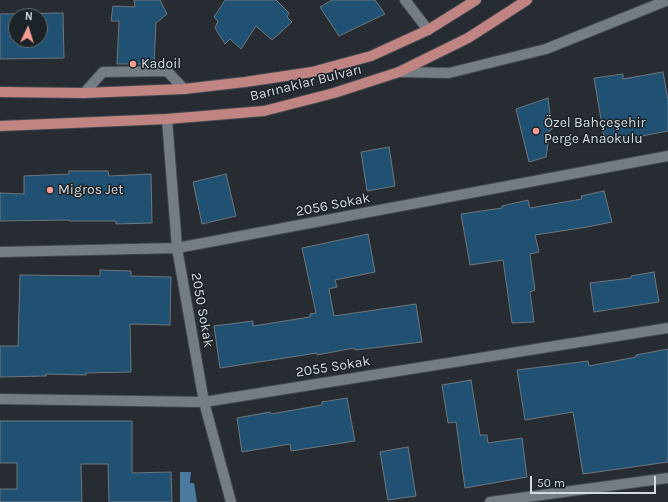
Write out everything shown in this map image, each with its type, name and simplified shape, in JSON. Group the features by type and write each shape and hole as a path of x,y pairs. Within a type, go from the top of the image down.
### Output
{"main road":[{"name":"Barınaklar Bulvarı","path":"0,92 84,93 184,89 312,72 372,56 428,30 476,0"},
{"name":"Barınaklar Bulvarı","path":"0,126 167,119 264,111 334,93 398,72 468,38 527,0"}],"street":[{"path":"405,0 428,30"},
{"path":"398,72 449,73 546,49 668,0"},
{"path":"84,93 103,72 167,71 184,89"},
{"name":"2050 Sokak","path":"167,119 177,248 204,402 231,502"},
{"name":"2056 Sokak","path":"0,252 177,248 668,156"},
{"name":"2055 Sokak","path":"0,399 204,402 668,328"},
{"path":"490,502 668,478"}],"water":[{"path":"180,472 191,472 190,483 194,483 197,502 180,502"}],"building":[{"path":"134,0 160,0 167,14 156,23 154,64 117,64 119,21 111,21 113,6 135,7"},
{"path":"225,0 276,0 289,13 287,17 292,22 272,40 256,26 241,49 230,39 225,44 215,28 218,21 214,17"},
{"path":"332,0 375,0 385,14 339,36 320,7"},
{"path":"48,13 63,13 64,58 0,59 0,14 8,14 8,48 48,48"},
{"path":"663,72 668,100 668,131 605,143 594,78 623,74 623,79"},
{"name":"Özel Bahçeşehir Perge Anaokulu","path":"548,98 552,129 547,133 548,143 546,157 529,162 516,109"},
{"path":"389,147 395,186 367,191 361,152"},
{"path":"69,171 108,171 109,176 151,174 152,223 116,224 116,221 69,220 0,221 0,193 24,194 24,176 69,174"},
{"path":"226,174 236,216 202,224 193,182"},
{"path":"604,191 612,222 535,235 539,252 530,254 535,290 530,292 534,322 512,323 503,260 470,265 461,214 502,208 502,206 528,200 530,208 582,199 581,196"},
{"path":"368,234 375,272 335,280 337,287 329,289 334,316 416,304 422,342 355,350 354,348 317,355 317,353 220,368 214,326 253,321 253,326 310,317 310,314 316,313 302,248"},
{"path":"100,270 131,271 131,276 171,277 170,325 130,324 131,372 86,373 86,375 46,374 46,376 0,377 0,346 18,346 20,275 100,276"},
{"path":"654,272 659,302 594,312 590,283 631,278 631,276"},
{"path":"668,349 668,462 583,474 573,412 525,420 517,370 588,361 589,366"},
{"path":"471,380 480,435 487,435 488,443 522,438 527,477 465,488 456,422 448,423 442,385"},
{"path":"347,398 355,441 291,451 290,444 242,452 237,418 322,405 322,402"},
{"path":"0,421 132,421 132,473 171,472 172,502 109,502 108,464 81,464 82,502 0,502 0,489 17,489 17,463 0,463"},
{"path":"408,447 416,496 388,500 380,452"}],"place":[{"name":"Kadoil","path":"133,64"},
{"name":"Özel Bahçeşehir Perge Anaokulu","path":"536,131"},
{"name":"Migros Jet","path":"50,190"}]}
